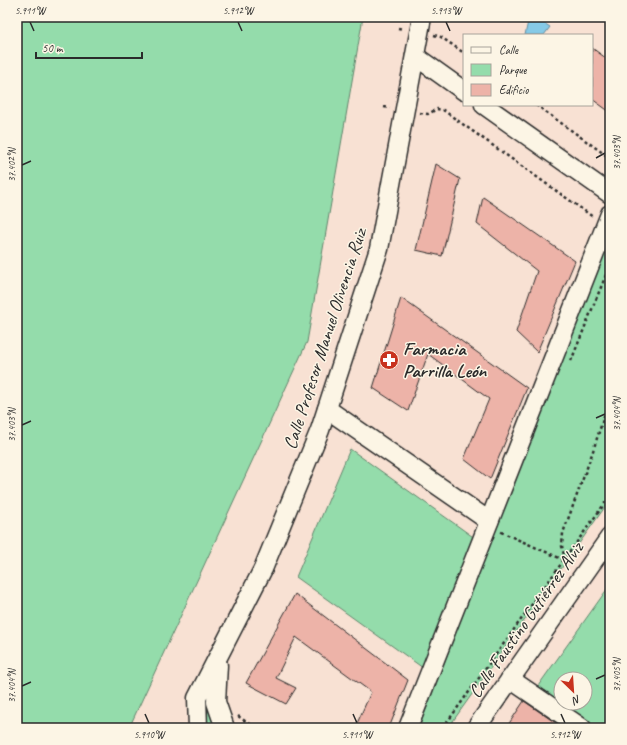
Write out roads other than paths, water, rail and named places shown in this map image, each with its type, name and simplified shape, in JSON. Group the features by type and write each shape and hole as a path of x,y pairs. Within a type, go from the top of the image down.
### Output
{"street":[{"name":"Calle Profesor Manuel Olivencia Ruiz","path":"198,728 197,698 263,569 327,409 379,250 422,17"},
{"path":"415,56 463,90"},
{"path":"485,106 610,194"},
{"path":"408,728 608,220"},
{"path":"327,409 488,524"},
{"name":"Calle Faustino Gutiérrez Alviz","path":"476,728 610,537"},
{"path":"218,659 216,702 230,721"},
{"path":"510,679 582,728"}],"water":[{"path":"529,17 542,17 541,21 550,27 545,34 525,34"}],"place":[{"name":"Farmacia Parrilla León","path":"389,360"}]}
